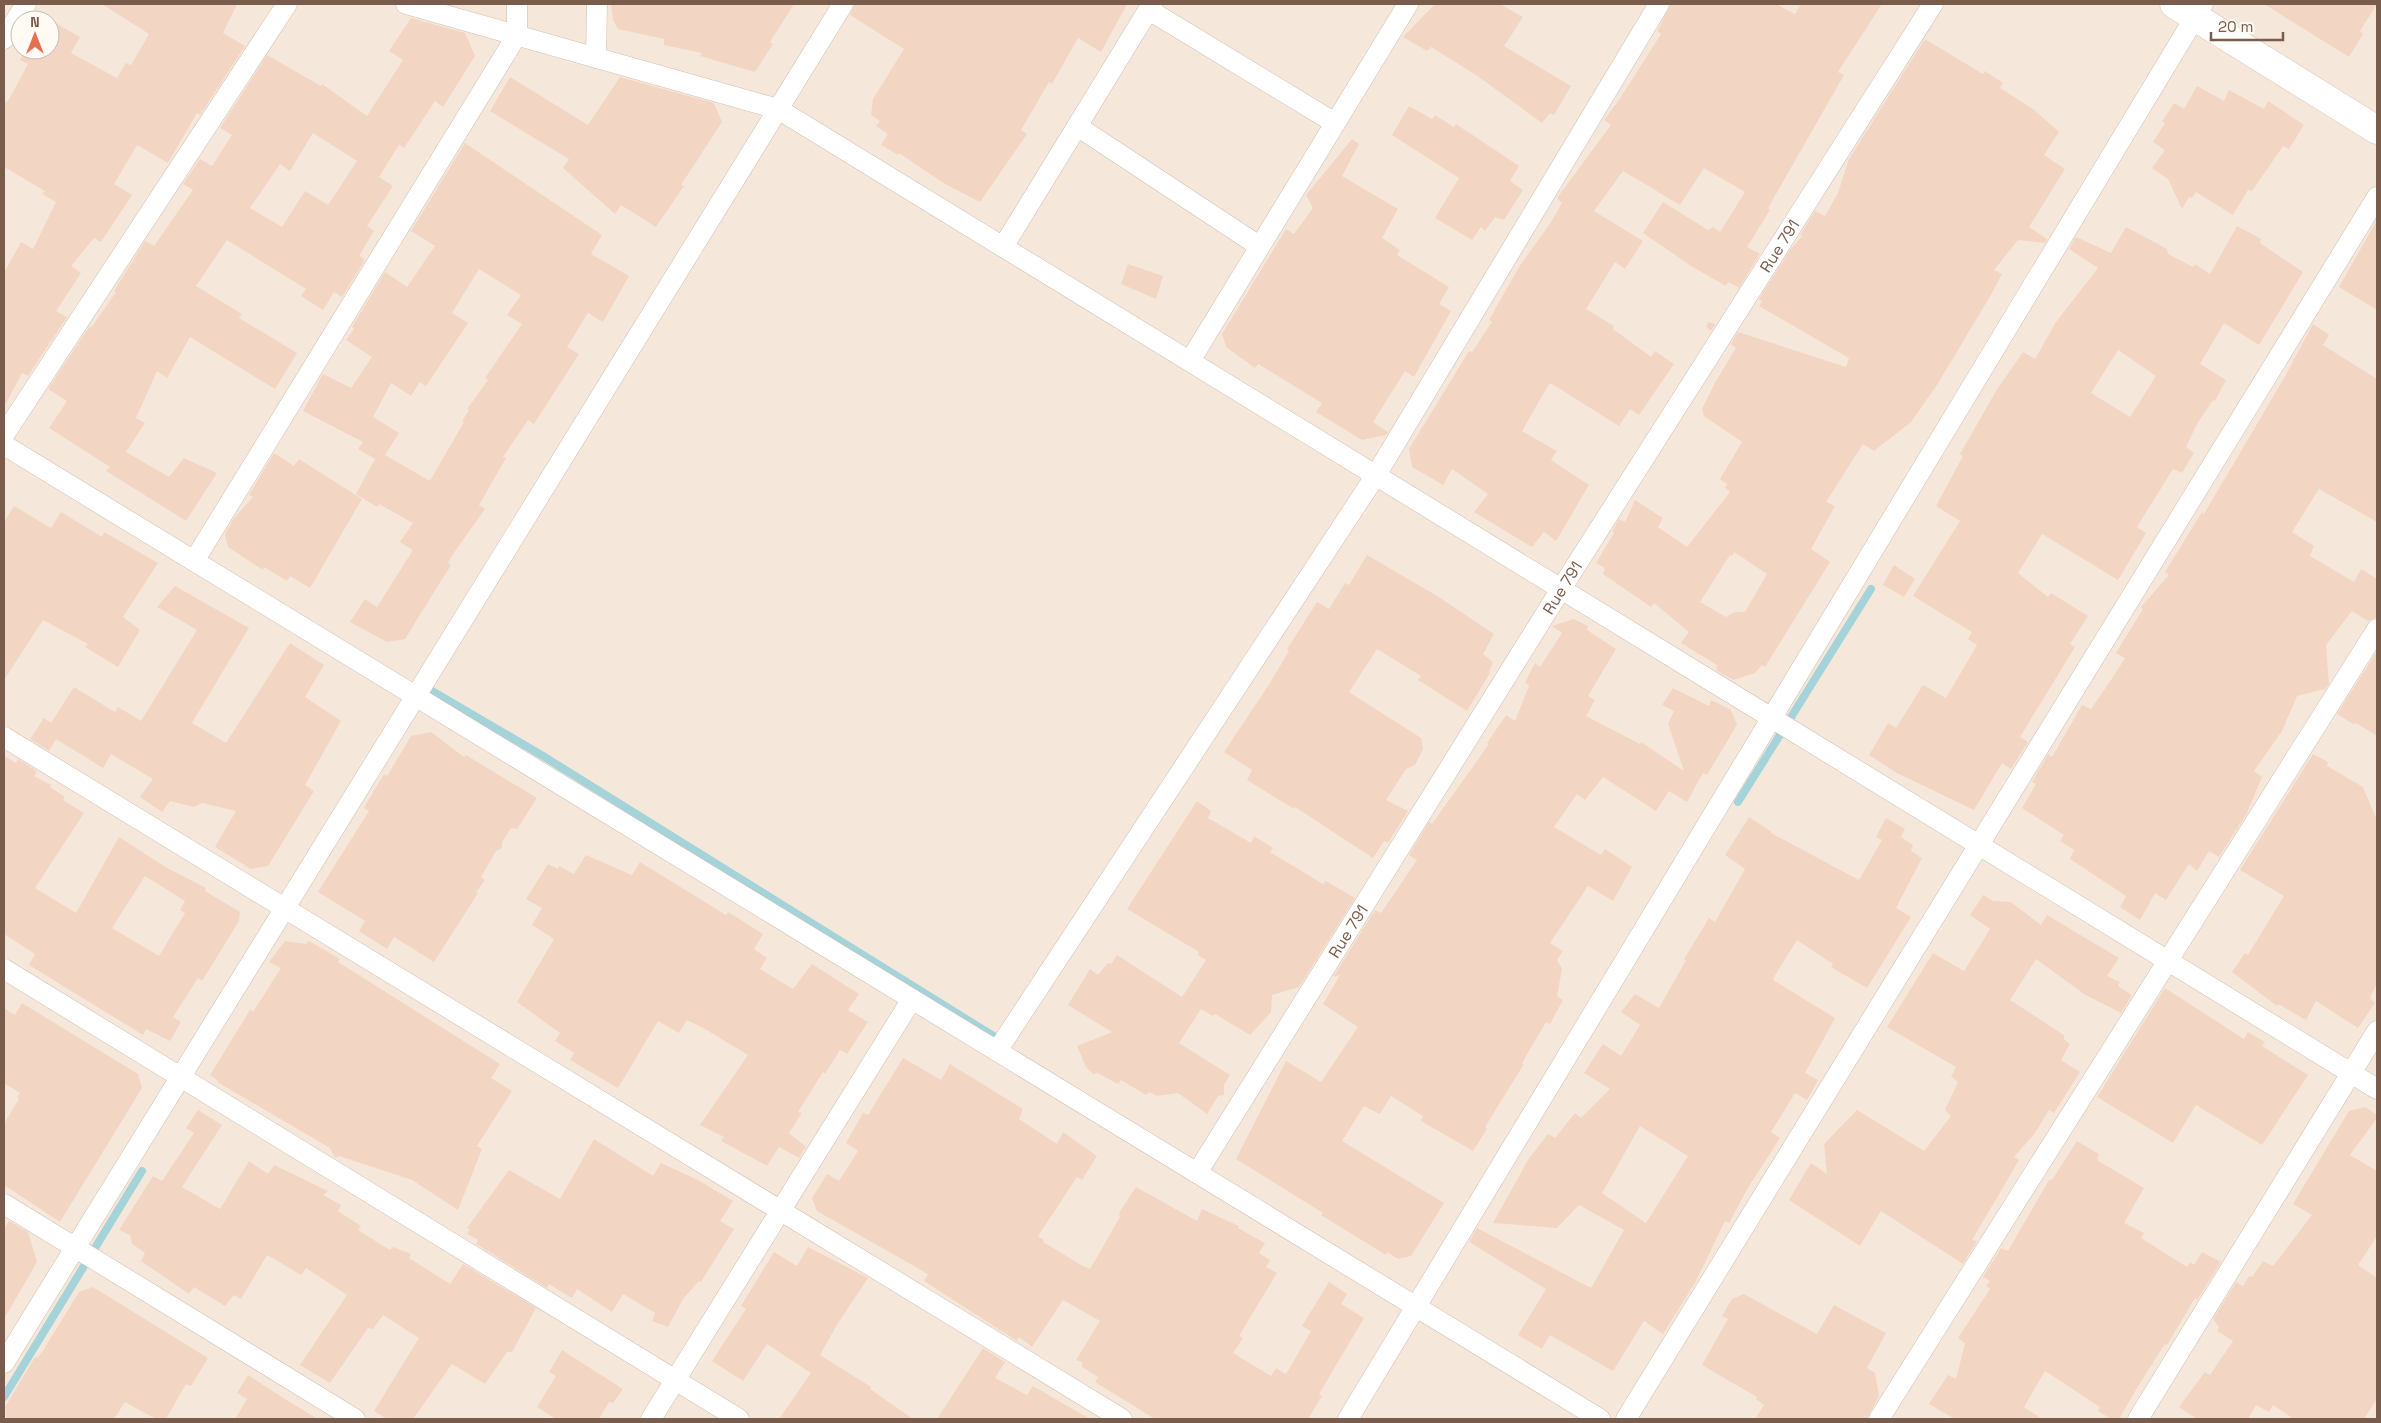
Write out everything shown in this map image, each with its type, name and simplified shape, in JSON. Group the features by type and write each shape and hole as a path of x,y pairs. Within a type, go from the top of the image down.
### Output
{"street":[{"path":"4,39 26,4"},
{"path":"4,435 287,4"},
{"path":"406,4 778,109 2377,1089"},
{"path":"194,561 517,35 517,4"},
{"path":"596,58 597,4"},
{"path":"4,1363 843,4"},
{"path":"1190,361 1408,4"},
{"path":"997,1051 1376,475 1659,4"},
{"name":"Rue 791","path":"1197,1173 1561,588 1932,4"},
{"path":"1003,247 1150,7 1335,123"},
{"path":"1348,1419 1772,718 2191,8 2377,130"},
{"path":"1077,126 1259,246"},
{"path":"1626,1419 2377,198"},
{"path":"4,445 1600,1419"},
{"path":"1880,1419 2377,630"},
{"path":"4,737 1122,1419"},
{"path":"4,969 739,1419"},
{"path":"651,1419 912,999"},
{"path":"2138,1419 2377,1031"},
{"path":"4,1204 355,1419"}],"shaded area":[{"path":"4,4 2377,4 2377,1419 4,1419"}],"building":[{"path":"102,4 237,4 223,33 245,46 200,115 197,113 168,163 137,145 114,184 132,195 101,242 94,238 71,266 81,273 56,311 67,317 28,376 22,373 4,407 4,273 21,242 33,249 56,202 42,194 45,191 4,167 4,103 8,101 28,64 20,60 60,60 60,26 80,37 71,53 117,78 126,63 131,65 149,34"},
{"path":"611,4 794,4 770,42 773,44 755,72 700,56 702,53 664,45 664,39 618,29 613,20"},
{"path":"855,4 1127,4 1101,52 1078,38 1052,84 1049,82 1021,130 1027,134 980,202 945,184 899,153 898,155 881,145 888,134 876,126 880,121 871,115 873,99 904,49 850,15"},
{"path":"1435,4 1500,4 1523,17 1504,46 1571,86 1554,115 1550,113 1542,123 1476,75 1431,47 1427,51 1403,37"},
{"path":"1671,4 1776,4 1795,14 1801,4 1882,4 1838,72 1844,75 1768,208 1770,210 1747,247 1760,254 1739,288 1728,282 1726,286 1691,266 1643,233 1663,202 1708,230 1713,227 1720,232 1745,192 1704,168 1680,205 1623,171 1594,211 1643,241 1625,269 1615,262 1586,309 1614,326 1613,329 1651,357 1655,351 1674,364 1639,415 1630,409 1619,426 1552,384 1549,384 1522,431 1557,451 1551,460 1589,485 1556,541 1544,532 1532,547 1474,512 1488,494 1452,469 1443,485 1412,467 1409,449 1469,351 1472,352 1492,322 1489,320 1519,267 1551,222 1562,203 1557,198 1611,125 1604,120 1661,34 1657,31"},
{"path":"2264,4 2377,4 2360,31 2363,34 2349,57"},
{"path":"411,18 465,33 475,56 443,107 435,101 404,148 399,145 379,177 393,186 367,226 374,231 359,256 365,260 342,297 334,292 323,310 301,296 306,289 227,240 196,286 242,314 239,318 297,353 275,389 190,337 167,378 157,371 136,418 145,423 126,452 169,477 184,458 217,473 186,521 106,471 110,467 49,428 67,401 48,389 89,327 91,328 116,292 114,291 145,241 154,246 193,190 183,184 200,159 212,166 232,135 220,128 267,55 321,86 322,84 367,116 403,60 389,51","holes":["313,133 357,161 328,205 305,191 282,227 250,208 280,164 290,171"]},
{"path":"1925,39 1983,74 1985,71 2003,83 2000,88 2033,109 2059,132 2044,155 2065,169 2029,227 2047,239 2045,243 2018,240 1994,270 2002,274 1992,293 1937,385 1911,422 1874,451 1863,444 1826,502 1835,506 1811,549 1830,562 1765,667 1762,665 1755,673 1733,680 1716,670 1717,665 1681,643 1689,632 1654,603 1651,607 1603,574 1605,568 1596,563 1614,533 1612,531 1619,519 1625,522 1635,500 1663,518 1658,527 1687,547 1730,492 1725,488 1727,484 1720,479 1742,442 1704,416 1702,409 1736,348 1731,344 1738,332 1846,367 1849,358 1759,306 1762,301 1759,299 1790,250 1802,236 1800,235 1815,211 1825,216 1838,193 1849,159","holes":["1734,552 1767,574 1745,612 1735,612 1726,617 1700,602 1730,555 1732,556"]},
{"path":"510,77 588,125 620,77 714,103 722,122 681,185 684,186 656,227 621,205 615,214 563,168 569,159 490,111"},
{"path":"2197,86 2224,101 2229,90 2264,109 2268,101 2304,125 2289,149 2283,146 2252,191 2248,190 2233,215 2196,192 2192,198 2189,197 2182,209 2168,179 2152,168 2165,150 2153,142 2165,123 2162,122 2174,103 2184,109"},
{"path":"1409,106 1432,119 1435,115 1454,127 1456,124 1519,166 1510,181 1523,190 1504,220 1495,217 1485,231 1481,227 1472,240 1435,218 1459,178 1392,135"},
{"path":"1352,139 1359,144 1342,176 1398,209 1382,238 1400,250 1397,255 1449,287 1439,304 1451,311 1414,377 1405,371 1373,422 1388,432 1386,435 1362,440 1316,412 1322,403 1258,364 1255,368 1226,347 1222,334 1286,229 1294,234 1313,208 1306,195"},
{"path":"465,143 602,235 591,254 629,276 603,322 588,313 567,347 579,354 534,424 528,420 503,457 506,458 479,505 485,509 451,557 448,563 451,565 405,639 387,642 350,622 365,599 377,607 413,550 400,542 413,523 379,504 377,507 356,494 375,459 358,449 363,442 303,411 323,374 351,388 372,357 346,340 385,272 407,287 435,246 411,231","holes":["479,269 521,295 507,315 522,324 485,378 488,380 467,409 469,410 462,421 464,422 430,481 385,455 399,433 373,417 391,383 411,396 420,382 426,386 468,323 452,313"]},
{"path":"2377,220 2377,310 2339,287"},
{"path":"2237,226 2261,239 2260,243 2303,272 2259,345 2224,323 2200,364 2226,380 2215,401 2213,400 2197,424 2186,447 2194,453 2182,473 2173,469 2137,527 2146,533 2118,580 2042,534 2018,573 2048,597 2051,593 2088,616 2070,644 2075,647 2020,737 2028,742 2011,769 2002,763 1974,810 1897,773 1869,755 1888,723 1896,728 1923,685 1946,698 1977,645 1968,639 1972,632 1913,596 1960,521 1936,506 1963,456 1960,454 1996,391 2023,352 2035,359 2056,322 2098,268 2069,249 2076,237 2111,253 2126,227 2167,249 2168,254 2193,267 2195,264 2210,274","holes":["2118,350 2156,376 2130,417 2091,393"]},
{"path":"1128,264 1163,276 1156,299 1121,284"},
{"path":"1708,322 1715,324 1711,331 1706,327"},
{"path":"2313,324 2329,335 2323,345 2377,379 2377,522 2319,489 2292,532 2314,546 2310,556 2354,582 2361,569 2377,579 2377,617 2368,621 2352,611 2326,645 2329,684 2325,689 2297,696 2282,731 2254,771 2262,777 2247,813 2219,857 2209,851 2197,871 2189,864 2166,900 2155,893 2140,920 2120,907 2126,896 2070,859 2074,850 2060,841 2064,835 2022,808 2036,784 2032,782 2048,754 2052,757 2082,705 2091,709 2125,658 2116,653 2143,609 2141,607 2169,575 2165,572 2202,512 2204,514 2284,378"},
{"path":"274,453 294,466 299,459 362,499 310,588 290,576 287,581 264,567 263,570 228,547 225,534 234,518 253,497 249,495"},
{"path":"14,506 51,528 61,512 102,537 104,532 158,563 123,617 140,630 118,667 85,647 88,644 43,620 4,680 4,522"},
{"path":"1367,555 1439,597 1494,634 1483,654 1493,662 1490,673 1467,711 1418,680 1421,676 1377,649 1349,692 1421,738 1423,749 1415,765 1406,769 1386,800 1408,811 1388,843 1384,841 1373,858 1295,807 1294,809 1247,780 1252,770 1224,752 1270,683 1289,651 1287,649 1317,602 1329,609 1345,583 1349,585"},
{"path":"1894,565 1915,579 1904,597 1883,585"},
{"path":"175,586 249,628 192,723 226,743 290,643 324,665 305,697 341,721 305,785 314,791 268,866 251,869 215,847 236,811 202,803 194,807 170,801 162,812 140,797 153,779 111,754 103,768 56,739 49,751 30,739 44,718 51,723 74,687 115,712 118,707 141,721 197,630 157,607"},
{"path":"1574,619 1588,626 1587,630 1616,649 1588,696 1595,700 1586,716 1640,744 1641,742 1684,771 1668,724 1674,711 1662,705 1673,688 1709,706 1711,700 1731,710 1737,725 1707,775 1703,773 1687,802 1669,791 1656,811 1603,777 1585,800 1577,794 1554,827 1601,855 1605,849 1632,867 1613,901 1588,886 1550,943 1563,951 1557,960 1562,969 1557,996 1563,1000 1550,1024 1546,1022 1522,1063 1524,1064 1485,1127 1487,1129 1473,1151 1421,1121 1423,1116 1391,1096 1380,1114 1364,1106 1342,1141 1444,1203 1411,1256 1398,1259 1387,1252 1386,1255 1321,1215 1323,1213 1236,1159 1286,1061 1321,1082 1358,1027 1323,1004 1340,975 1333,977 1375,910 1381,913 1417,860 1409,855 1429,822 1432,824 1489,744 1487,743 1506,715 1515,721 1529,686 1525,682 1535,663 1540,667 1562,633 1552,626"},
{"path":"2377,651 2377,736 2337,714"},
{"path":"431,732 464,757 466,755 537,798 517,829 511,828 502,842 502,848 496,851 481,877 485,880 476,892 478,893 434,962 394,937 387,949 359,931 365,921 318,892 369,811 364,808 384,774 387,776 411,736"},
{"path":"2313,754 2328,762 2327,766 2363,787 2377,820 2377,983 2370,998 2375,1003 2358,1028 2316,1001 2306,1020 2278,1004 2277,1006 2232,972 2245,953 2248,955 2284,896 2240,870"},
{"path":"4,756 16,763 18,759 37,771 34,776 51,785 50,787 65,797 63,800 84,813 35,888 76,913 119,837 167,868 206,888 205,891 240,912 239,921 202,981 198,978 173,1017 181,1022 170,1041 146,1029 143,1035 29,965 35,954 4,934","holes":["145,876 185,901 180,910 185,913 159,956 112,928"]},
{"path":"1197,801 1211,811 1208,818 1251,843 1254,836 1273,848 1270,852 1323,884 1326,881 1355,898 1299,987 1272,995 1271,1012 1250,1035 1215,1014 1213,1016 1201,1009 1179,1043 1230,1075 1224,1085 1224,1095 1218,1096 1207,1114 1178,1093 1157,1096 1149,1092 1146,1095 1121,1080 1118,1084 1097,1073 1093,1074 1086,1067 1077,1046 1112,1032 1068,1005 1090,969 1098,975 1108,963 1111,964 1117,955 1182,997 1206,960 1198,955 1199,952 1127,909"},
{"path":"1749,817 1771,833 1859,880 1882,840 1876,837 1886,818 1905,829 1901,837 1913,845 1911,851 1922,858 1896,908 1911,917 1867,988 1831,967 1833,964 1797,940 1774,977 1773,980 1835,1018 1805,1073 1818,1080 1807,1100 1795,1093 1771,1132 1780,1138 1749,1186 1729,1223 1725,1221 1695,1283 1663,1334 1644,1321 1613,1371 1550,1335 1542,1349 1518,1335 1546,1289 1469,1242 1477,1228 1591,1288 1624,1230 1579,1205 1557,1228 1493,1223 1528,1160 1548,1134 1555,1138 1575,1113 1581,1118 1610,1089 1584,1073 1603,1044 1621,1056 1640,1025 1621,1012 1635,994 1659,1008 1686,960 1684,959 1709,918 1715,922 1745,869 1725,855","holes":["1640,1126 1688,1156 1646,1223 1602,1193"]},
{"path":"586,855 632,875 640,862 726,915 728,912 763,934 754,949 767,958 760,969 793,989 812,964 859,994 848,1010 868,1022 847,1054 840,1050 825,1074 823,1072 798,1112 802,1113 789,1133 806,1147 799,1158 779,1147 767,1166 721,1141 724,1137 700,1125 748,1055 705,1029 687,1020 679,1033 658,1021 618,1088 570,1060 574,1053 555,1041 560,1033 517,1002 554,939 532,925 542,908 526,899 548,864 558,869 559,866 574,874"},
{"path":"1983,895 1993,901 2011,902 2041,925 2047,915 2119,958 2107,976 2120,982 2118,986 2132,995 2121,1013 2084,994 2036,959 2010,1000 2064,1035 2064,1039 2070,1044 2061,1060 2080,1072 2054,1113 2049,1110 2035,1133 2014,1157 2019,1160 1972,1240 1977,1241 1963,1264 1881,1211 1860,1246 1789,1200 1811,1163 1827,1174 1824,1144 1857,1110 1924,1151 1951,1116 1945,1110 1958,1082 1951,1077 1956,1067 1887,1027 1933,953 1964,971 1990,929 1970,915"},
{"path":"285,941 306,944 309,941 340,959 338,962 500,1064 491,1078 512,1091 477,1146 482,1149 458,1210 412,1180 339,1156 335,1158 330,1148 217,1082 210,1075 250,1010 253,1012 281,968 269,962"},
{"path":"2165,988 2244,1039 2248,1032 2265,1042 2262,1046 2308,1075 2262,1145 2196,1105 2173,1143 2097,1097"},
{"path":"22,1003 138,1074 142,1088 60,1222 4,1185 4,1124 19,1099 17,1097 20,1093 4,1083 4,1008 15,1015"},
{"path":"903,1058 941,1080 950,1064 1023,1109 1019,1119 1057,1144 1063,1132 1097,1156 1082,1180 1077,1177 1038,1236 1044,1240 1043,1242 1083,1266 1090,1269 1120,1217 1119,1213 1136,1187 1197,1221 1202,1209 1239,1226 1238,1228 1265,1243 1259,1253 1270,1260 1266,1267 1277,1273 1239,1336 1243,1338 1233,1353 1271,1376 1276,1368 1286,1374 1311,1331 1302,1326 1329,1282 1347,1294 1341,1304 1364,1318 1319,1394 1322,1396 1308,1419 1155,1419 1095,1382 1098,1377 1082,1367 1082,1362 1076,1360 1100,1321 1063,1300 1032,1347 1019,1337 1017,1341 924,1281 928,1274 817,1211 812,1198 827,1174 839,1181 858,1151 846,1143 863,1113 868,1115"},
{"path":"2365,1107 2377,1115 2377,1118 2350,1155 2377,1171 2377,1236 2358,1265 2377,1278 2377,1399 2364,1419 2294,1419 2273,1405 2269,1412 2256,1405 2248,1419 2197,1419 2179,1407 2205,1372 2210,1375 2233,1341 2217,1331 2219,1327 2213,1319 2236,1282 2243,1286 2249,1276 2252,1277 2263,1261 2273,1266 2312,1215 2293,1204 2349,1111"},
{"path":"198,1110 222,1125 182,1187 220,1209 249,1161 268,1174 274,1165 328,1191 323,1195 341,1205 338,1211 361,1226 358,1230 390,1250 393,1247 411,1254 409,1258 450,1284 463,1264 536,1308 512,1352 507,1352 485,1384 452,1364 413,1419 387,1419 374,1411 419,1338 383,1315 373,1329 368,1328 330,1383 300,1365 347,1295 306,1268 301,1275 267,1255 241,1299 234,1295 225,1306 194,1287 189,1294 141,1261 145,1253 132,1244 130,1235 119,1230 153,1176 162,1181 194,1133 186,1128"},
{"path":"594,1139 653,1176 661,1163 698,1180 733,1201 720,1221 734,1229 701,1282 699,1281 683,1299 668,1327 652,1321 655,1313 623,1294 612,1312 577,1289 572,1298 549,1284 547,1288 476,1244 478,1240 467,1234 470,1230 467,1228 509,1170 560,1199"},
{"path":"2077,1141 2099,1154 2097,1160 2144,1188 2124,1223 2144,1233 2141,1238 2187,1267 2190,1262 2194,1265 2202,1252 2221,1262 2197,1300 2195,1298 2167,1345 2165,1344 2119,1419 2111,1419 2098,1411 2100,1407 2045,1371 2024,1407 2042,1419 1955,1419 1929,1404 1948,1375 1956,1379 1965,1343 1958,1338 1990,1289 1986,1286 1990,1281 1983,1277 2001,1248 2008,1251 2049,1180 2052,1180"},
{"path":"9,1221 28,1232 37,1262 4,1319 4,1229"},
{"path":"808,1247 868,1278 838,1323 820,1355 871,1387 870,1389 913,1419 779,1419 811,1373 767,1344 743,1381 712,1361 746,1309 741,1306 774,1252 797,1266"},
{"path":"93,1287 208,1358 191,1386 186,1384 166,1419 156,1419 125,1402 114,1419 6,1419 5,1407 35,1357 37,1358 42,1352 79,1292"},
{"path":"1744,1294 1817,1334 1834,1305 1886,1333 1867,1368 1875,1373 1879,1396 1867,1419 1755,1419 1764,1405 1756,1399 1757,1397 1702,1365 1728,1319 1722,1316 1732,1299"},
{"path":"983,1348 1005,1362 995,1378 1027,1395 1033,1386 1090,1419 937,1419"},
{"path":"562,1350 623,1389 613,1403 609,1402 599,1419 556,1419 537,1407 556,1376 549,1372"},
{"path":"248,1375 318,1419 235,1419 247,1399 237,1393"}],"waterway":[{"path":"1738,802 1871,589"},
{"path":"432,691 543,756 995,1037"},
{"path":"4,1397 142,1171"}]}
